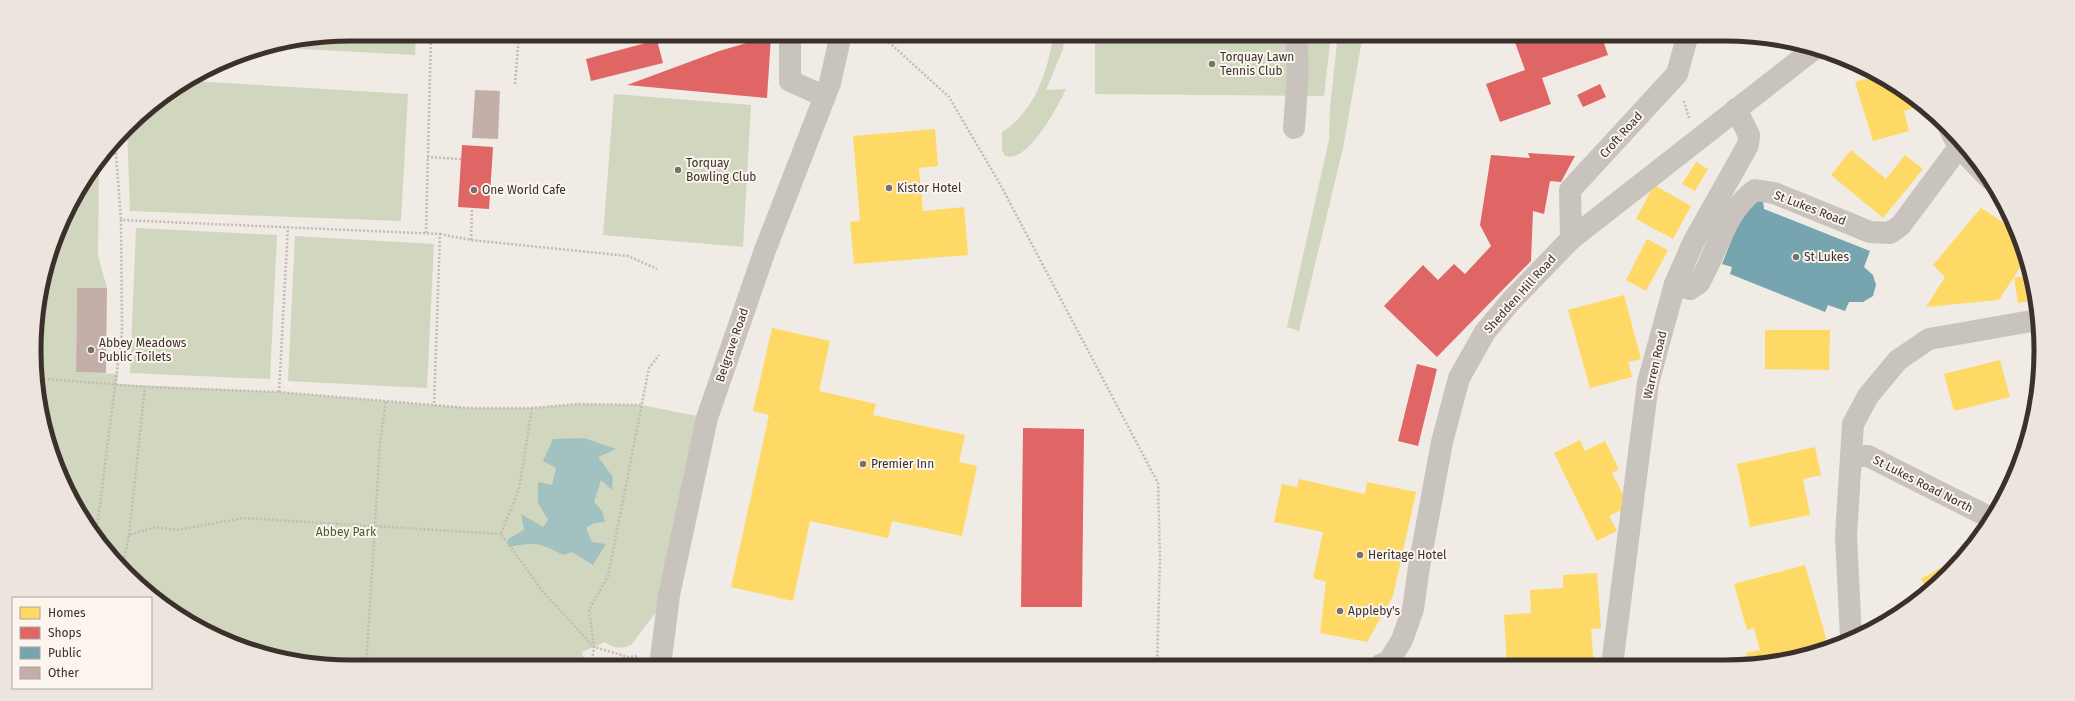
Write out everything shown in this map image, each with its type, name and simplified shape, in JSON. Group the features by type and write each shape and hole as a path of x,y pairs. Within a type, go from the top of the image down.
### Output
{"street":[{"path":"790,41 790,81 824,96"},
{"name":"Belgrave Road","path":"661,660 669,595 707,418 764,250 830,83 839,41"},
{"path":"1294,128 1298,72 1296,41"},
{"name":"Croft Road","path":"1571,239 1570,190 1677,74 1686,41"},
{"name":"Shedden Hill Road","path":"1390,660 1402,640 1413,609 1419,566 1442,442 1459,378 1485,332 1512,300 1571,239 1809,53"},
{"name":"Warren Road","path":"1613,660 1648,383 1675,284 1693,243 1748,145 1749,135 1736,110"},
{"name":"St Lukes Road","path":"1675,284 1690,289 1699,284 1727,225 1743,199 1754,190 1774,193 1870,232 1890,233 1901,225 1958,147"},
{"path":"1851,633 1846,536 1853,424 1868,396 1898,360 1929,339 2032,321"},
{"name":"St Lukes Road North","path":"1852,456 1868,456 1986,516"}],"path":[{"path":"426,233 431,41"},
{"path":"515,84 518,41"},
{"path":"888,41 949,97 1000,184 1158,483 1160,558 1157,660"},
{"path":"1677,74 1695,143"},
{"path":"97,528 117,384 122,331 121,220 116,149"},
{"path":"428,157 461,158"},
{"path":"471,240 472,208"},
{"path":"121,220 288,226 440,234 471,240 628,256 657,269"},
{"path":"279,392 288,226"},
{"path":"434,406 440,234"},
{"path":"592,660 594,647 588,610 608,576 649,368 658,355"},
{"path":"43,378 145,386 279,392 434,406 532,408 577,404 641,405"},
{"path":"124,561 129,536 145,386"},
{"path":"366,660 376,527 380,443 386,401"},
{"path":"501,534 519,489 532,408"},
{"path":"129,536 156,527 177,530 243,518 501,534"},
{"path":"501,534 544,593 594,647 628,657 653,660"}],"green space":[{"path":"416,41 415,55 286,48 330,42"},
{"path":"1052,41 1064,41 1063,49 1046,90 1066,89 1049,120 1032,143 1023,151 1014,156 1005,156 1002,150 1002,132 1014,123 1032,102 1048,62"},
{"name":"Torquay Lawn Tennis Club","path":"1095,41 1330,41 1324,96 1095,94"},
{"path":"1337,41 1362,41 1343,148 1299,331 1287,327 1329,140 1330,108"},
{"path":"197,81 408,94 401,221 130,211 127,137 162,105"},
{"name":"Torquay Bowling Club","path":"614,94 751,105 743,247 603,235"},
{"name":"Abbey Park","path":"99,171 98,256 107,288 77,288 76,372 118,374 117,384 279,392 469,408 532,408 577,404 641,405 707,418 669,595 631,645 618,648 605,642 582,652 583,656 588,660 582,658 581,660 350,660 290,654 251,644 196,619 162,596 146,583 118,555 105,539 82,505 57,450 47,411 42,371 41,350 44,310 47,290 57,251 82,196"},
{"path":"136,228 277,235 270,379 130,373"},
{"path":"295,236 434,244 427,388 288,381"}],"water":[{"path":"584,438 616,449 598,457 613,477 612,490 601,480 594,502 602,511 605,522 594,523 586,528 592,542 606,544 593,565 572,552 563,555 542,545 525,544 508,547 508,539 524,530 521,514 543,527 548,520 538,503 538,482 552,485 556,468 543,461 553,439"}],"building: Homes":[{"path":"1870,77 1916,107 1904,111 1909,131 1873,141 1855,82"},
{"name":"Kistor Hotel","path":"935,129 938,166 919,168 923,211 964,207 968,255 854,264 850,222 860,221 853,136"},
{"path":"1851,150 1886,179 1905,155 1923,169 1883,218 1831,175"},
{"path":"1696,162 1708,169 1695,191 1682,184"},
{"path":"1654,185 1691,206 1673,239 1636,219"},
{"path":"1981,208 2007,225 2018,251 2022,265 1999,300 1926,307 1945,277 1933,265"},
{"path":"1647,239 1668,250 1646,291 1626,280"},
{"path":"2025,276 2030,301 2018,303 2014,278"},
{"path":"1624,295 1641,359 1628,362 1632,377 1590,388 1568,310"},
{"name":"Premier Inn","path":"772,328 830,341 819,391 876,404 873,415 965,435 959,462 977,466 962,536 892,521 888,538 810,521 793,601 731,587 769,415 753,411"},
{"path":"1765,330 1830,330 1829,370 1765,369"},
{"path":"2000,360 2010,397 1954,411 1944,374"},
{"path":"1580,440 1585,451 1605,441 1619,469 1612,473 1629,506 1609,516 1617,531 1597,541 1554,453"},
{"path":"1815,447 1821,475 1803,479 1810,515 1750,527 1737,464"},
{"name":"Heritage Hotel","path":"1299,479 1365,494 1367,482 1416,492 1393,596 1367,642 1320,633 1326,582 1313,578 1323,532 1274,522 1282,484 1297,487"},
{"path":"1950,562 1925,586 1921,579"},
{"path":"1805,565 1827,643 1785,654 1748,659 1746,653 1760,650 1754,628 1747,630 1734,584"},
{"path":"1597,573 1601,628 1591,629 1594,660 1507,660 1504,615 1531,613 1530,590 1563,588 1563,575"}],"building: Shops":[{"path":"657,41 663,63 591,81 586,59"},
{"path":"754,41 771,41 767,98 627,85 719,51"},
{"path":"1515,41 1603,41 1608,55 1542,78 1551,104 1500,122 1486,84 1525,70"},
{"path":"1600,84 1606,97 1583,107 1577,95"},
{"name":"One World Cafe","path":"462,145 493,147 489,209 458,207"},
{"path":"1528,153 1575,156 1561,182 1550,181 1544,214 1533,211 1531,261 1437,357 1384,306 1423,265 1438,280 1454,264 1465,274 1491,246 1480,225 1491,155 1530,158"},
{"path":"1417,364 1437,369 1418,446 1398,441"},
{"path":"1023,428 1084,429 1082,607 1021,607"}],"building: Public":[{"name":"St Lukes","path":"1747,201 1763,201 1764,209 1870,251 1864,267 1873,275 1876,285 1873,296 1863,302 1849,302 1845,311 1828,305 1825,312 1730,274 1732,267 1722,264"}],"building: Other":[{"path":"475,90 500,91 498,139 472,138"},
{"name":"Abbey Meadows Public Toilets","path":"77,288 107,288 106,373 76,372"}],"place":[{"name":"Torquay Lawn Tennis Club","path":"1212,64"},
{"name":"Torquay Bowling Club","path":"678,170"},
{"name":"Kistor Hotel","path":"889,188"},
{"name":"One World Cafe","path":"474,190"},
{"name":"St Lukes","path":"1796,257"},
{"name":"Abbey Meadows Public Toilets","path":"91,350"},
{"name":"Premier Inn","path":"863,464"},
{"name":"Heritage Hotel","path":"1360,555"},
{"name":"Appleby's","path":"1340,611"}]}
